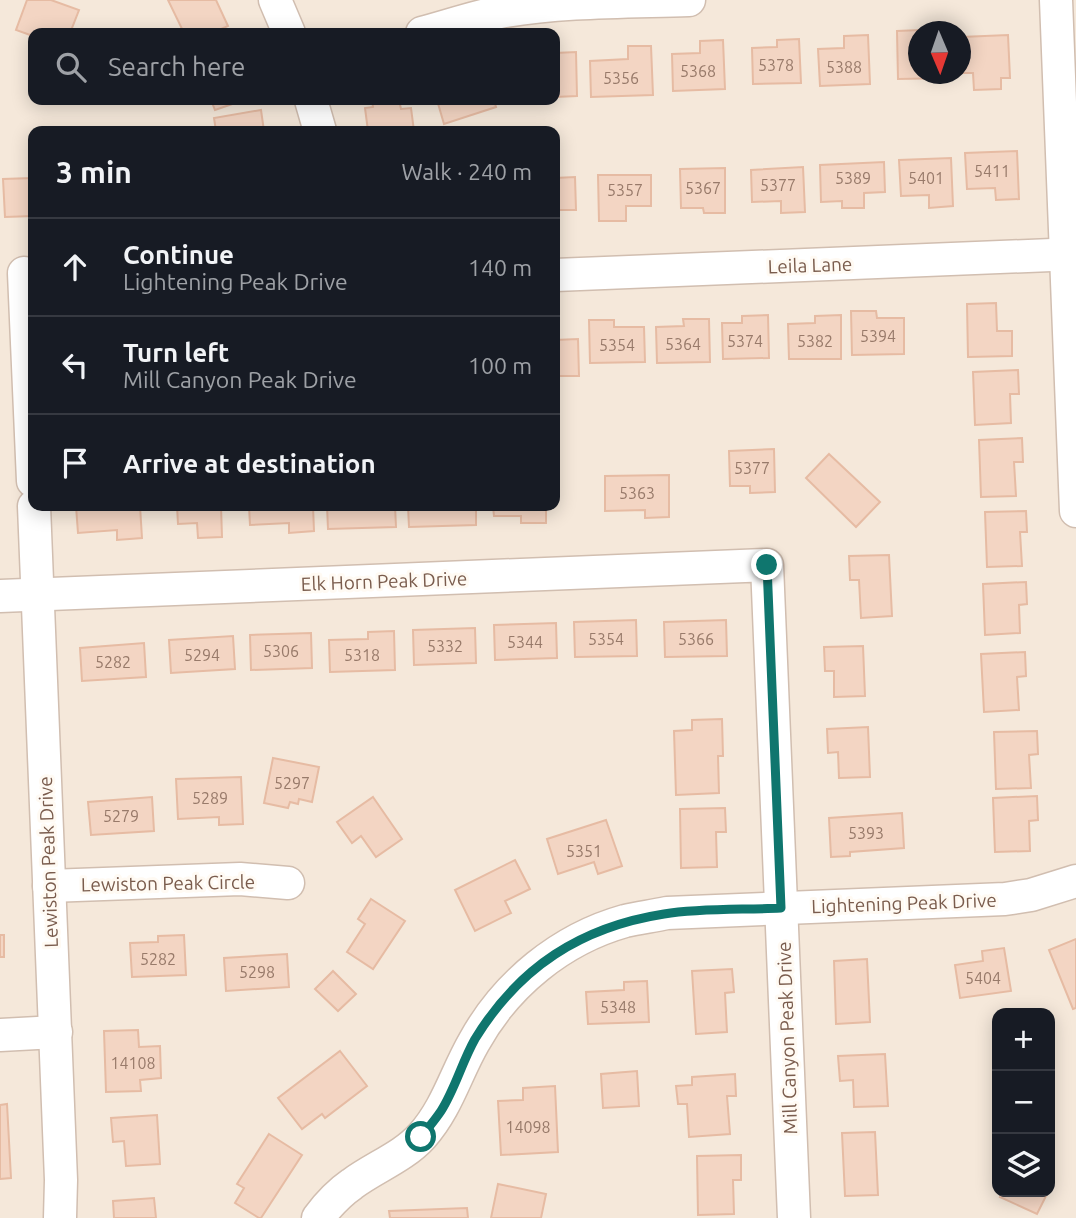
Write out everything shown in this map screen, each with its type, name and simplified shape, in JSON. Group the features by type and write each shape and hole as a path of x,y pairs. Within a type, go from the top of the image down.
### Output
{"street":[{"path":"275,0 287,28"},
{"path":"440,28 522,9 689,0"},
{"path":"1056,0 1071,255 1076,511"},
{"path":"312,105 319,126"},
{"name":"Leila Lane","path":"560,275 1071,255"},
{"path":"19,273 28,407"},
{"name":"Lewiston Peak Drive","path":"34,511 56,1032 60,1218"},
{"name":"Elk Horn Peak Drive","path":"0,596 767,565"},
{"name":"Mill Canyon Peak Drive","path":"767,565 794,1218"},
{"name":"Lewiston Peak Circle","path":"49,886 240,879 288,883"},
{"name":"Lightening Peak Drive","path":"318,1218 352,1184 395,1158 421,1137 442,1110 474,1041 498,1006 525,977 552,955 583,938 625,921 667,913 1005,899 1031,895 1076,881"},
{"path":"0,1035 56,1032"}],"shaded area":[{"path":"0,0 1076,0 1076,1218 0,1218"}],"building":[{"path":"27,0 51,0 79,10 72,28 28,28 28,34 16,30"},
{"path":"168,0 216,0 228,26 223,28 182,28"},
{"path":"897,31 908,31 908,79 898,79"},
{"path":"868,35 870,84 820,86 818,49 844,48 844,36"},
{"path":"1008,35 1010,78 1001,78 1001,89 974,90 971,37"},
{"path":"799,39 801,83 753,84 752,48 777,47 777,40"},
{"path":"723,40 725,89 673,91 672,54 700,53 700,41"},
{"path":"628,46 651,46 653,95 591,97 590,61 628,59"},
{"path":"576,52 577,96 560,97 560,53"},
{"path":"213,105 230,105 215,110"},
{"path":"400,105 401,109 411,108 413,126 367,126 365,108"},
{"path":"438,105 495,105 496,107 444,124"},
{"path":"261,110 263,126 215,126 214,118"},
{"path":"1017,151 1019,199 996,200 995,188 967,189 965,153"},
{"path":"951,158 953,206 929,208 929,195 901,196 899,160"},
{"path":"884,162 885,192 864,193 864,208 842,208 842,201 821,202 820,165"},
{"path":"803,167 805,212 781,213 781,201 752,202 751,170"},
{"path":"725,168 725,213 704,213 703,208 681,208 680,169"},
{"path":"598,175 651,175 651,206 626,206 626,221 599,221"},
{"path":"575,177 576,210 560,210 560,178"},
{"path":"28,178 28,216 5,217 3,179"},
{"path":"996,303 997,331 1012,331 1012,356 968,357 967,304"},
{"path":"851,311 876,311 877,318 904,318 904,354 852,355"},
{"path":"768,315 769,358 723,359 722,323 742,323 742,316"},
{"path":"841,315 841,359 789,359 788,324 815,323 815,316"},
{"path":"683,319 709,319 710,362 657,363 656,327 684,326"},
{"path":"589,320 614,320 614,327 644,327 645,362 590,363"},
{"path":"578,339 579,376 560,376 560,340"},
{"path":"1018,370 1019,394 1010,394 1011,423 975,425 973,372"},
{"path":"1022,438 1023,462 1014,462 1016,496 981,497 979,440"},
{"path":"774,449 775,492 750,493 750,486 730,486 729,451"},
{"path":"829,454 880,502 856,527 806,478"},
{"path":"669,475 669,517 645,518 645,510 605,511 605,476"},
{"path":"76,511 140,511 142,538 117,540 117,530 78,533"},
{"path":"177,511 221,511 222,537 198,538 197,523 178,524"},
{"path":"249,511 313,511 314,531 289,533 289,523 250,525"},
{"path":"327,511 395,511 396,527 328,529"},
{"path":"408,511 476,511 476,525 409,527"},
{"path":"494,511 546,511 546,523 521,523 521,516 494,516"},
{"path":"1026,511 1027,532 1020,532 1022,566 987,567 985,512"},
{"path":"889,555 892,616 861,618 859,580 850,580 849,556"},
{"path":"1026,582 1027,604 1019,605 1020,633 985,635 983,584"},
{"path":"636,620 637,656 575,657 574,622"},
{"path":"726,620 727,656 665,657 664,622"},
{"path":"556,623 557,658 495,660 494,625"},
{"path":"475,628 476,663 414,665 413,630"},
{"path":"394,631 395,670 330,672 329,640 368,639 368,632"},
{"path":"311,633 312,668 251,670 250,635"},
{"path":"233,636 235,669 171,673 169,640"},
{"path":"144,643 146,677 82,681 80,648"},
{"path":"863,646 865,696 834,697 834,671 825,671 824,647"},
{"path":"1025,652 1026,676 1017,677 1019,710 984,712 981,654"},
{"path":"722,719 723,756 718,756 719,793 676,795 674,731 692,730 692,720"},
{"path":"868,727 870,777 839,778 838,752 828,753 827,729"},
{"path":"1037,731 1038,754 1029,755 1031,788 996,789 994,732"},
{"path":"273,758 319,767 312,802 299,799 298,804 290,802 288,808 264,803"},
{"path":"241,777 243,824 219,825 219,817 178,819 176,779"},
{"path":"1037,796 1038,820 1029,821 1030,851 995,852 993,798"},
{"path":"152,797 154,831 91,835 88,802"},
{"path":"373,797 402,839 376,857 361,836 352,843 337,822"},
{"path":"725,808 726,832 716,832 717,867 681,868 680,809"},
{"path":"902,813 904,848 850,852 850,856 831,857 829,818"},
{"path":"606,820 622,866 598,874 594,862 558,874 547,839"},
{"path":"515,860 530,889 505,901 511,913 475,931 455,890"},
{"path":"371,899 405,921 373,969 347,952 365,924 358,919"},
{"path":"0,935 4,935 4,957 0,957"},
{"path":"184,935 186,975 132,977 130,943 158,942 158,936"},
{"path":"1076,939 1076,1008 1073,1009 1049,950"},
{"path":"1004,948 1011,991 960,998 955,965 983,961 982,951"},
{"path":"287,954 289,987 226,991 224,958"},
{"path":"867,959 870,1022 836,1024 834,961"},
{"path":"732,969 734,992 725,993 727,1032 696,1034 692,971"},
{"path":"333,971 356,994 338,1011 315,989"},
{"path":"647,981 649,1022 588,1024 586,992 624,990 624,982"},
{"path":"138,1030 139,1047 160,1046 161,1078 140,1080 141,1091 106,1092 104,1031"},
{"path":"340,1051 367,1086 325,1118 322,1114 302,1129 278,1098"},
{"path":"885,1054 888,1106 854,1107 853,1080 840,1081 838,1056"},
{"path":"637,1071 639,1106 603,1108 601,1074"},
{"path":"735,1074 736,1096 727,1096 730,1134 689,1137 687,1104 678,1104 676,1086 692,1085 692,1077"},
{"path":"555,1086 558,1152 501,1155 498,1101 523,1100 523,1088"},
{"path":"7,1104 11,1178 0,1179 0,1105"},
{"path":"157,1115 160,1164 126,1166 124,1141 113,1142 111,1118"},
{"path":"875,1132 878,1195 845,1196 842,1133"},
{"path":"269,1134 302,1155 259,1218 235,1203 244,1188 237,1184"},
{"path":"741,1155 741,1180 733,1180 734,1214 698,1215 697,1156"},
{"path":"498,1184 546,1194 541,1218 491,1218"},
{"path":"1000,1197 1046,1197 1037,1214"},
{"path":"154,1198 156,1218 114,1218 113,1201"},
{"path":"467,1208 468,1218 390,1218 389,1211"}],"route":[{"path":"421,1137 442,1110 474,1041 498,1006 525,977 552,955 583,938 625,921 667,913 781,908 767,565"}]}
